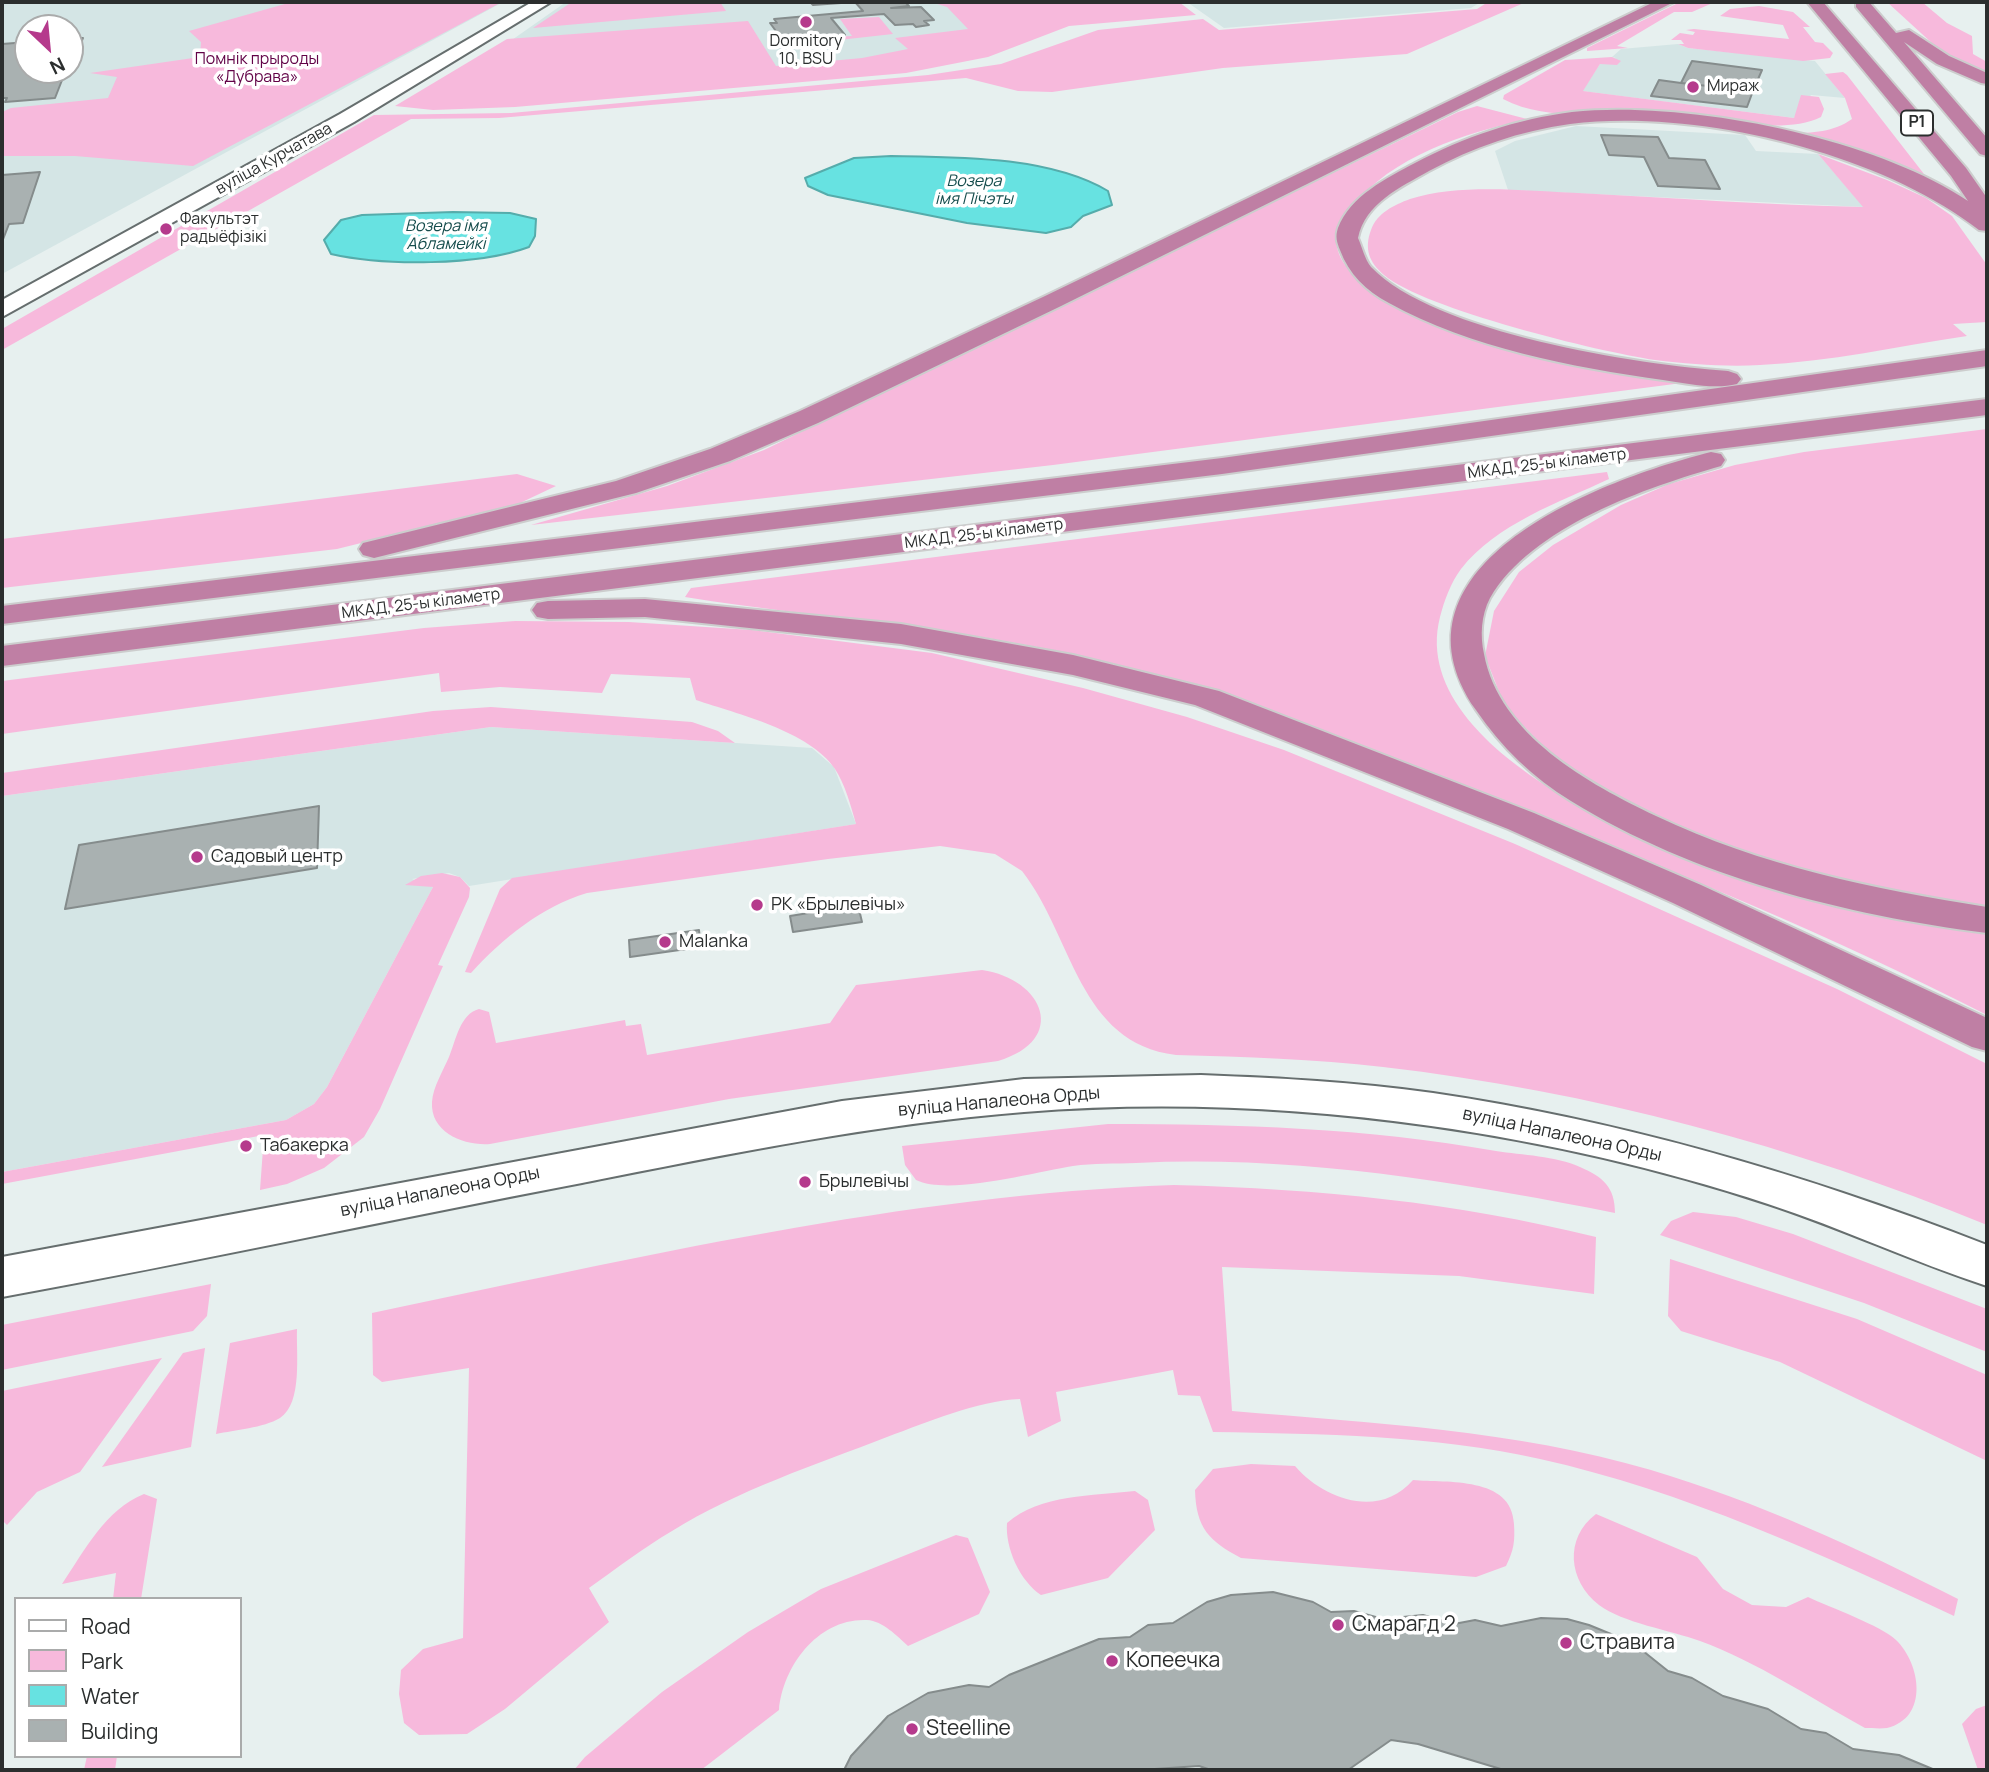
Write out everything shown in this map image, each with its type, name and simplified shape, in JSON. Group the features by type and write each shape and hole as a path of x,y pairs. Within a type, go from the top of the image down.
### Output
{"highway":[{"path":"147,599 530,512 626,487 720,455 1493,95 1666,2"},
{"name":"Р1","path":"1815,2 1959,172 1987,213"},
{"path":"1860,3 1931,53 1987,79"},
{"name":"Р1","path":"1860,3 1987,150"},
{"path":"1517,110 1574,118 1656,117 1732,126 1823,148 1919,181 1950,197 1987,225"},
{"path":"1574,118 1487,136 1446,153 1397,180 1361,210 1352,222 1347,237 1353,261 1376,283 1432,314 1549,352 1640,370 1720,379 1860,376"},
{"path":"2,615 1222,466 1987,358"},
{"name":"МКАД, 25-ы кіламетр","path":"2,656 1977,408"},
{"path":"1830,428 1703,462 1627,489 1571,516 1523,545 1492,572 1472,601 1466,636 1468,662 1483,698 1513,737 1539,761 1596,801 1656,831 1740,865 1814,888 1886,904 1987,920"},
{"path":"353,612 645,608 772,618 969,645 1073,664 1207,698 1521,821 1725,912 1987,1036"}],"street":[{"name":"вуліца Курчатава","path":"2,310 347,118 543,2"},
{"name":"вуліца Напалеона Орды","path":"2,1277 796,1126 995,1098 1154,1091 1343,1099 1547,1129 1691,1163 1799,1196 1987,1266"}],"shaded area":[{"path":"2,2 503,2 2,274"},
{"path":"566,2 1013,2 997,34 868,63 763,74 509,42"},
{"path":"1187,2 1481,2 1471,8 1224,28"},
{"path":"1678,44 1688,48 1815,61 1845,98 1811,95 1794,118 1582,91 1600,64 1616,58 1612,57 1621,49"},
{"path":"1576,126 1745,135 1756,151 1818,154 1864,207 1508,190 1495,151 1515,141"},
{"path":"491,727 812,748 834,767 856,824 469,886 460,877 449,873 412,879 433,887 327,1087 314,1104 286,1120 2,1172 2,796"}],"green space":[{"name":"Помнік прыроды «Дубрава»","path":"292,2 502,2 193,166 75,156 2,156 2,112 11,108 108,98 117,77 90,73 200,57 201,42 189,31"},
{"path":"572,2 720,2 726,11 533,28"},
{"path":"931,2 1179,2 1196,15 1069,26 988,57 906,73 515,107 433,110 395,106 507,39 748,21 776,66 862,58 908,49 895,38 968,29 947,7"},
{"path":"1488,2 1526,2 1407,54 1223,68 1052,92 1018,91 966,78 499,118 411,119 2,350 2,329 374,115 511,113 928,75 1001,64 1098,30 1203,19 1219,30 1477,9"},
{"path":"1680,2 1715,2 1692,12 1674,12 1617,46 1628,48 1587,51 1587,48"},
{"path":"1887,2 1922,2 1947,23 1972,36 1973,54 1987,62 1987,73 1945,55"},
{"path":"1759,6 1793,12 1810,27 1803,27 1815,42 1823,43 1833,53 1830,58 1803,61 1688,48 1678,44 1684,44 1681,40 1671,40 1680,33 1693,35 1695,32 1686,30 1694,29 1789,39 1783,25 1720,16 1730,9"},
{"path":"879,17 893,34 830,41 832,37 852,36 840,19"},
{"path":"1612,57 1621,61 1617,65 1600,64 1583,91 1794,118 1801,95 1819,97 1824,109 1821,117 1804,123 1765,125 1662,113 1561,114 1521,107 1503,99 1504,95 1565,60"},
{"path":"1843,72 1924,174 1781,133 1827,130 1852,119 1845,98 1825,74"},
{"path":"1477,106 1527,119 1431,149 1387,174 1368,190 1342,221 1336,242 1343,262 1359,280 1378,295 1619,373 1682,383 1053,465 531,525 667,486 764,450 1458,112"},
{"path":"1818,154 1926,198 1952,216 1987,265 1987,322 1953,324 1967,336 1812,361 1734,366 1655,360 1556,339 1435,302 1384,275 1369,255 1371,230 1382,214 1410,199 1450,191 1516,190 1863,207"},
{"path":"1987,429 1987,912 1839,884 1683,831 1605,793 1553,756 1505,707 1485,656 1494,611 1519,572 1553,545 1621,505 1669,484 1735,465 1804,452"},
{"path":"1607,472 1609,479 1530,516 1492,539 1475,553 1454,580 1440,617 1441,671 1468,720 1516,764 1576,804 1643,838 1711,866 1840,909 1987,933 1987,1015 1869,957 1689,878 1361,748 1165,679 1062,652 1008,642 685,597 691,588"},
{"path":"517,474 556,486 518,504 337,549 2,588 2,539"},
{"path":"515,621 629,622 752,630 932,653 1083,688 1187,717 1284,750 1515,844 1837,989 1987,1064 1987,1225 1841,1170 1691,1125 1614,1107 1461,1077 1305,1060 1176,1055 1143,1046 1118,1030 1098,1009 1081,983 1039,897 1022,871 995,854 940,846 587,893 539,915 510,936 471,973 465,972 500,889 512,878 856,824 842,781 824,756 791,734 696,700 690,678 611,674 602,693 500,687 441,692 439,673 2,734 2,681 424,628"},
{"path":"491,707 692,722 718,731 735,743 491,727 2,796 2,773 433,711"},
{"path":"442,873 460,877 470,888 469,897 438,965 443,966 380,1109 364,1137 324,1168 287,1184 260,1190 264,1135 2,1184 2,1172 286,1120 314,1104 327,1087 433,887 405,885 421,876"},
{"path":"982,970 1021,985 1033,997 1040,1011 1040,1025 1034,1039 1020,1051 998,1061 729,1099 490,1144 460,1140 443,1129 433,1113 434,1091 460,1028 467,1016 479,1009 489,1012 496,1043 625,1020 626,1026 641,1024 647,1055 830,1023 856,985"},
{"path":"1108,1124 1254,1126 1351,1132 1550,1158 1571,1163 1601,1179 1613,1196 1615,1213 1437,1181 1257,1163 1088,1164 970,1184 931,1184 916,1180 905,1165 902,1146"},
{"path":"1174,1185 1282,1190 1386,1199 1491,1215 1596,1237 1594,1294 1459,1276 1222,1267 1232,1411 1390,1424 1496,1437 1600,1456 1651,1470 1769,1511 1883,1562 1958,1599 1954,1616 1751,1526 1647,1488 1594,1472 1500,1451 1418,1440 1213,1432 1200,1396 1178,1395 1173,1370 1056,1392 1061,1421 1028,1437 1020,1399 986,1404 919,1425 805,1468 723,1503 640,1551 589,1588 609,1622 505,1709 467,1734 419,1735 404,1723 399,1694 401,1670 423,1649 463,1638 469,1368 382,1382 373,1375 372,1313 670,1251 871,1215 1072,1191"},
{"path":"1693,1212 1736,1217 1793,1234 1987,1309 1987,1352 1864,1303 1660,1235 1671,1221"},
{"path":"1670,1259 1857,1319 1987,1375 1987,1461 1780,1362 1681,1331 1668,1316"},
{"path":"211,1284 207,1316 193,1331 2,1370 2,1325"},
{"path":"297,1329 297,1377 287,1411 280,1418 265,1424 216,1434 230,1343"},
{"path":"205,1348 191,1447 102,1467 183,1353"},
{"path":"162,1358 80,1472 37,1492 7,1525 2,1520 2,1391"},
{"path":"1251,1464 1295,1466 1307,1478 1336,1496 1369,1502 1400,1492 1413,1480 1476,1485 1502,1497 1510,1508 1514,1524 1511,1555 1506,1566 1476,1577 1241,1558 1220,1546 1206,1532 1198,1514 1195,1490 1213,1469"},
{"path":"1135,1491 1148,1500 1155,1530 1108,1578 1041,1595 1033,1589 1020,1573 1011,1553 1007,1523 1035,1506 1051,1501"},
{"path":"144,1494 157,1499 141,1597 113,1597 116,1573 62,1584 97,1532 130,1501"},
{"path":"1596,1514 1697,1557 1723,1589 1752,1605 1786,1607 1808,1597 1889,1635 1905,1650 1915,1676 1917,1689 1910,1713 1887,1728 1865,1728 1742,1659 1700,1641 1621,1617 1599,1605 1581,1584 1574,1560 1579,1535"},
{"path":"956,1535 968,1538 990,1592 979,1614 908,1646 873,1621 849,1621 833,1627 806,1648 796,1662 782,1693 779,1710 701,1770 574,1770 585,1757 662,1692 748,1632 821,1589"},
{"path":"1987,1705 1987,1770 1978,1770 1962,1724 1976,1709"},
{"path":"87,1758 117,1758 115,1770 84,1770"}],"water":[{"name":"Возера імя Пічэты","path":"854,158 974,158 1059,171 1108,191 1112,205 1083,216 1071,227 1046,233 967,223 828,195 808,186 805,178"},
{"name":"Возера імя Абламейкі","path":"510,213 536,219 535,236 529,247 508,253 484,258 431,262 377,261 331,254 324,240 341,220 362,215"}],"building":[{"path":"810,2 855,2 813,5"},
{"name":"Dormitory 10, BSU","path":"855,2 905,2 909,6 891,8 921,7 934,20 924,21 929,25 916,27 913,24 895,25 884,14 831,18 845,35 784,42 770,23 777,23 774,19 863,11"},
{"path":"14,43 14,84 60,84 55,98 5,102 7,98 2,98 2,44"},
{"path":"1692,61 1762,70 1753,91 1681,83"},
{"path":"1659,80 1753,91 1747,107 1651,96"},
{"path":"1601,135 1658,137 1669,158 1705,160 1720,189 1658,186 1644,157 1609,155"},
{"path":"40,172 23,223 9,224 2,242 2,175"},
{"name":"Садовый центр","path":"319,806 317,868 65,909 79,845"},
{"path":"858,905 862,922 793,932 790,916"},
{"path":"699,930 701,947 630,957 629,940"},
{"path":"1273,1592 1313,1602 1331,1612 1354,1611 1383,1619 1423,1615 1454,1624 1475,1620 1501,1626 1541,1618 1567,1619 1633,1643 1668,1671 1692,1678 1723,1696 1768,1709 1801,1729 1826,1733 1853,1749 1899,1755 1935,1770 1504,1770 1418,1744 1391,1740 1348,1770 1211,1770 1199,1766 1140,1770 844,1770 851,1756 888,1716 928,1693 969,1685 989,1687 1009,1675 1099,1639 1130,1637 1148,1625 1173,1623 1207,1602 1231,1595"}],"place":[{"name":"Dormitory 10, BSU","path":"806,22"},
{"name":"Мираж","path":"1693,87"},
{"name":"Факультэт радыёфізікі","path":"166,229"},
{"name":"Садовый центр","path":"197,857"},
{"name":"РК «Брылевічы»","path":"757,905"},
{"name":"Malanka","path":"665,942"},
{"name":"Табакерка","path":"246,1146"},
{"name":"Брылевічы","path":"805,1182"},
{"name":"Смарагд 2","path":"1338,1625"},
{"name":"Стравита","path":"1566,1643"},
{"name":"Копеечка","path":"1112,1661"},
{"name":"Steelline","path":"912,1729"}]}
